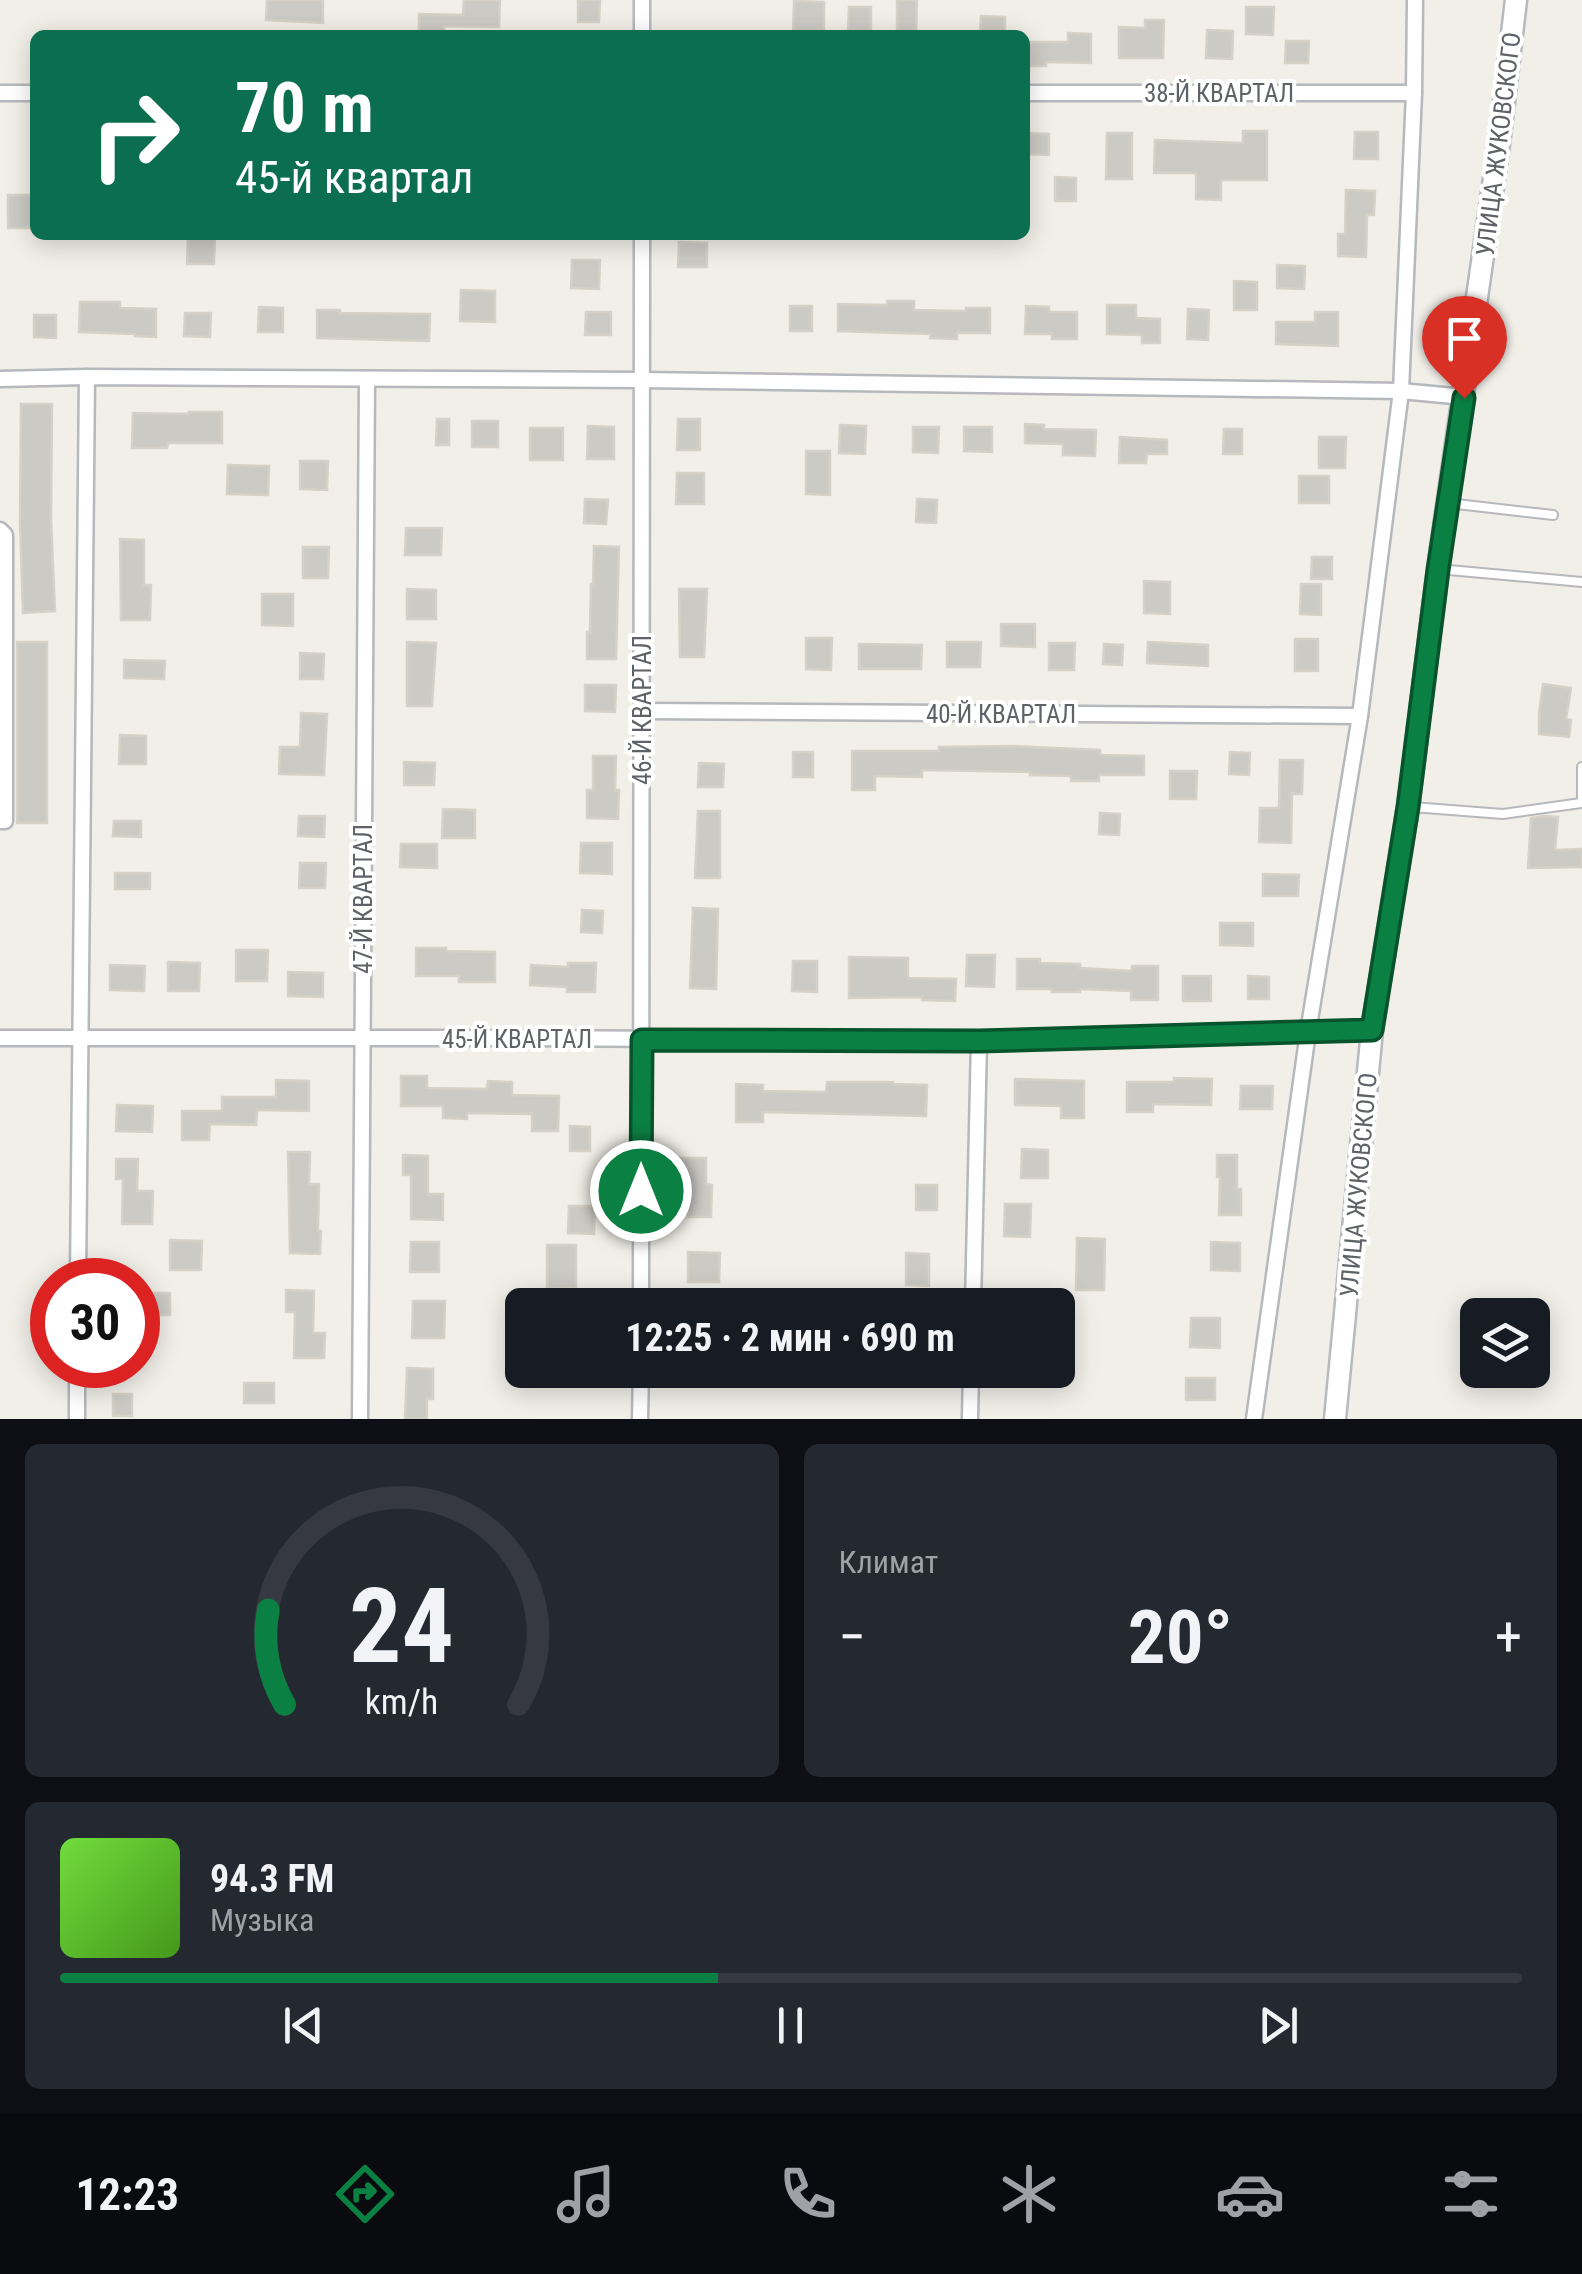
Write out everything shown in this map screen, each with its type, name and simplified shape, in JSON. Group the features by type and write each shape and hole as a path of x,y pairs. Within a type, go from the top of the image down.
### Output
{"street":[{"path":"642,0 642,30"},
{"path":"1254,1419 1308,1032 1360,716 1402,391 1415,0"},
{"name":"УЛИЦА ЖУКОВСКОГО","path":"1335,1419 1372,1030 1408,807 1516,0"},
{"path":"0,93 30,93"},
{"name":"38-Й КВАРТАЛ","path":"1030,93 1414,94"},
{"name":"46-Й КВАРТАЛ","path":"641,1288 642,240"},
{"path":"78,1258 87,377"},
{"path":"0,379 642,380 1402,391 1464,398"},
{"name":"47-Й КВАРТАЛ","path":"360,1419 366,379"},
{"path":"0,530 4,535 5,820 0,821"},
{"name":"40-Й КВАРТАЛ","path":"642,712 1360,716"},
{"name":"45-Й КВАРТАЛ","path":"0,1038 979,1041 1372,1030"},
{"path":"973,1288 979,1041"},
{"path":"77,1419 78,1388"},
{"path":"640,1388 640,1419"},
{"path":"970,1419 971,1388"}],"lane":[{"path":"1448,503 1553,515"},
{"path":"1438,570 1582,582"},
{"path":"1408,807 1503,814 1581,803 1582,767"}],"building":[{"path":"267,0 323,0 323,23 266,20"},
{"path":"464,0 500,0 499,27 444,26 444,30 419,30 419,14 463,15"},
{"path":"578,0 600,0 599,22 578,22"},
{"path":"897,0 917,0 916,30 897,30"},
{"path":"794,1 824,2 824,30 793,30"},
{"path":"849,7 871,7 871,30 848,30"},
{"path":"1246,7 1274,7 1273,35 1246,34"},
{"path":"981,16 1005,17 1005,30 980,30"},
{"path":"1145,20 1164,20 1163,58 1119,58 1119,27 1145,28"},
{"path":"1207,30 1233,31 1232,59 1206,58"},
{"path":"1068,33 1091,34 1091,63 1046,62 1046,66 1030,66 1030,42 1068,42"},
{"path":"1286,41 1309,41 1308,63 1285,63"},
{"path":"1243,131 1267,131 1267,180 1221,180 1221,200 1196,199 1196,173 1154,173 1155,140 1243,143"},
{"path":"1355,132 1378,132 1378,159 1354,159"},
{"path":"1030,133 1049,134 1049,155 1030,154"},
{"path":"1107,133 1132,133 1132,179 1106,179"},
{"path":"1055,177 1076,178 1076,201 1055,201"},
{"path":"1346,190 1375,191 1374,215 1367,215 1366,257 1338,256 1338,234 1345,234"},
{"path":"8,195 30,195 30,228 8,228"},
{"path":"188,240 215,240 214,264 187,264"},
{"path":"679,242 707,243 707,267 678,267"},
{"path":"572,260 600,260 599,289 571,288"},
{"path":"1277,265 1305,266 1304,289 1277,288"},
{"path":"1234,281 1257,282 1257,310 1234,310"},
{"path":"461,290 495,291 495,322 460,321"},
{"path":"887,301 914,301 914,310 990,308 990,333 957,333 957,339 930,338 931,334 838,331 838,304 887,305"},
{"path":"80,302 120,302 120,308 156,309 156,337 79,332"},
{"path":"1107,305 1136,305 1136,318 1160,319 1160,343 1142,343 1142,335 1107,334"},
{"path":"790,306 812,306 812,331 790,331"},
{"path":"1026,306 1049,307 1049,312 1077,312 1077,339 1025,334"},
{"path":"259,307 283,308 283,332 258,332"},
{"path":"1188,309 1209,310 1208,340 1187,339"},
{"path":"317,310 430,314 429,341 317,338"},
{"path":"586,312 611,312 611,335 585,335"},
{"path":"1315,312 1338,312 1338,346 1276,344 1276,322 1315,322"},
{"path":"185,313 211,313 210,337 184,336"},
{"path":"34,315 56,315 56,338 34,337"},
{"path":"21,404 52,404 55,611 23,613"},
{"path":"222,412 222,443 132,448 133,413"},
{"path":"437,419 449,419 449,445 436,445"},
{"path":"678,419 700,419 700,450 677,450"},
{"path":"472,421 498,421 498,447 472,447"},
{"path":"1025,424 1044,425 1044,429 1096,430 1095,456 1063,455 1063,444 1025,443"},
{"path":"840,425 866,426 865,454 839,453"},
{"path":"588,426 614,427 614,459 587,459"},
{"path":"913,427 939,427 938,453 913,452"},
{"path":"964,427 992,427 992,452 964,451"},
{"path":"530,428 563,428 563,460 530,460"},
{"path":"1224,429 1242,429 1242,454 1223,454"},
{"path":"1120,437 1167,440 1167,454 1147,454 1146,463 1119,463"},
{"path":"1319,437 1346,437 1345,468 1319,468"},
{"path":"806,451 830,451 830,495 806,494"},
{"path":"300,461 328,461 327,490 300,489"},
{"path":"228,465 269,466 268,495 227,494"},
{"path":"677,473 704,473 704,504 676,504"},
{"path":"1299,476 1329,476 1329,503 1299,503"},
{"path":"585,499 608,500 606,524 584,523"},
{"path":"917,499 937,500 936,523 916,522"},
{"path":"406,528 442,528 441,555 405,555"},
{"path":"120,539 144,540 144,585 151,585 150,620 121,620"},
{"path":"594,546 619,547 616,659 587,659"},
{"path":"303,547 329,547 328,578 303,578"},
{"path":"1312,557 1332,557 1332,579 1311,579"},
{"path":"1144,581 1170,582 1170,614 1144,613"},
{"path":"1301,584 1321,584 1321,615 1300,614"},
{"path":"407,589 436,590 436,619 407,619"},
{"path":"679,589 707,589 704,657 680,657"},
{"path":"262,594 293,594 293,626 262,625"},
{"path":"1001,624 1035,624 1035,647 1001,646"},
{"path":"806,638 832,638 831,670 806,669"},
{"path":"1295,639 1318,639 1318,671 1295,671"},
{"path":"17,642 47,642 47,823 17,823"},
{"path":"407,642 436,643 432,706 407,706"},
{"path":"947,642 981,642 980,667 947,667"},
{"path":"1148,642 1208,645 1208,666 1147,663"},
{"path":"1049,643 1075,643 1074,670 1049,670"},
{"path":"859,644 922,645 921,669 859,669"},
{"path":"1104,644 1123,645 1122,665 1103,664"},
{"path":"300,653 324,654 323,679 300,679"},
{"path":"124,660 165,661 164,679 124,678"},
{"path":"1543,684 1571,688 1566,719 1571,720 1569,737 1539,734"},
{"path":"585,685 616,685 615,712 585,711"},
{"path":"301,713 327,714 324,775 279,774 280,747 300,747"},
{"path":"120,735 146,736 146,764 119,764"},
{"path":"1013,746 1144,756 1144,775 1099,775 1099,781 1071,781 1071,776 1030,772 922,770 922,777 875,776 875,790 852,790 852,751"},
{"path":"793,752 813,752 813,777 793,777"},
{"path":"1230,752 1250,753 1249,775 1229,774"},
{"path":"593,756 616,756 618,819 587,818 587,790 593,790"},
{"path":"1280,760 1303,760 1302,794 1292,794 1291,843 1259,842 1260,808 1279,808"},
{"path":"404,762 435,763 434,785 404,785"},
{"path":"699,763 724,764 723,787 698,787"},
{"path":"1170,771 1197,771 1196,799 1170,799"},
{"path":"443,809 475,810 475,838 442,838"},
{"path":"698,811 720,811 720,878 695,878"},
{"path":"1100,813 1120,814 1119,835 1099,834"},
{"path":"299,816 325,816 324,837 298,836"},
{"path":"1558,817 1555,850 1582,849 1582,867 1528,868 1531,818"},
{"path":"114,821 141,821 141,837 113,836"},
{"path":"581,843 612,843 612,874 580,873"},
{"path":"401,844 437,844 437,868 400,867"},
{"path":"300,863 326,863 325,888 299,888"},
{"path":"115,873 150,873 150,889 115,889"},
{"path":"1263,874 1299,875 1298,896 1263,896"},
{"path":"693,908 718,909 716,989 690,988"},
{"path":"582,910 603,911 602,933 581,932"},
{"path":"1220,923 1253,923 1253,946 1220,945"},
{"path":"416,948 495,952 495,982 459,982 459,976 416,976"},
{"path":"236,950 268,950 267,981 236,981"},
{"path":"967,955 995,955 994,987 966,986"},
{"path":"849,957 908,958 908,978 956,979 955,1001 922,997 849,998"},
{"path":"1017,959 1132,971 1132,966 1158,966 1158,1000 1131,1000 1131,991 1017,989"},
{"path":"793,961 817,961 817,992 792,991"},
{"path":"168,962 200,963 199,991 168,991"},
{"path":"568,963 596,963 595,992 530,985 531,965 568,967"},
{"path":"110,965 145,966 144,991 110,990"},
{"path":"288,972 323,973 323,997 288,996"},
{"path":"1183,976 1211,976 1211,1001 1183,1001"},
{"path":"1248,976 1269,977 1269,999 1248,999"},
{"path":"401,1076 427,1076 427,1088 487,1089 488,1081 512,1082 512,1095 559,1096 558,1131 532,1131 532,1114 467,1113 467,1119 443,1118 443,1106 401,1106"},
{"path":"1174,1078 1212,1079 1211,1105 1153,1104 1153,1112 1127,1112 1127,1082 1174,1082"},
{"path":"1015,1079 1084,1081 1084,1118 1061,1118 1061,1106 1015,1105"},
{"path":"276,1080 309,1081 309,1111 257,1110 256,1125 210,1124 209,1140 182,1140 182,1111 222,1111 222,1097 276,1097"},
{"path":"827,1082 927,1085 926,1116 763,1112 763,1122 736,1122 736,1084 763,1085 763,1091 826,1092"},
{"path":"1241,1086 1273,1086 1272,1109 1240,1109"},
{"path":"117,1105 153,1106 152,1132 116,1131"},
{"path":"570,1126 590,1127 590,1151 570,1151"},
{"path":"1022,1149 1048,1150 1048,1178 1021,1178"},
{"path":"288,1152 310,1152 309,1184 319,1184 320,1254 290,1253"},
{"path":"403,1155 428,1156 428,1194 443,1194 443,1220 411,1219 411,1175 403,1175"},
{"path":"1217,1155 1237,1155 1241,1215 1219,1215"},
{"path":"679,1158 706,1158 706,1184 712,1185 711,1217 688,1217 689,1177 679,1177"},
{"path":"116,1159 138,1159 137,1191 153,1191 152,1224 122,1224 123,1179 116,1179"},
{"path":"916,1185 937,1185 937,1210 916,1210"},
{"path":"1005,1204 1031,1204 1030,1237 1004,1236"},
{"path":"569,1206 595,1206 594,1234 568,1233"},
{"path":"1077,1238 1105,1239 1104,1290 1076,1290"},
{"path":"170,1240 202,1241 201,1270 170,1270"},
{"path":"411,1242 439,1242 439,1272 410,1272"},
{"path":"1211,1242 1240,1243 1240,1271 1211,1270"},
{"path":"547,1245 576,1245 576,1288 547,1288"},
{"path":"688,1252 720,1253 719,1282 688,1282"},
{"path":"906,1253 929,1254 929,1286 906,1285"},
{"path":"286,1290 314,1291 313,1333 325,1333 324,1358 294,1358 295,1312 286,1312"},
{"path":"160,1293 170,1293 170,1315 160,1315"},
{"path":"413,1301 445,1301 444,1338 412,1338"},
{"path":"1191,1318 1220,1318 1220,1348 1190,1347"},
{"path":"407,1368 433,1369 433,1399 427,1399 427,1419 405,1419"},
{"path":"1186,1378 1215,1378 1215,1400 1186,1400"},
{"path":"244,1383 274,1383 274,1403 244,1403"},
{"path":"113,1394 132,1394 132,1416 113,1416"}],"route":[{"path":"641,1191 642,1040 979,1041 1372,1030 1408,807 1464,398"}]}
